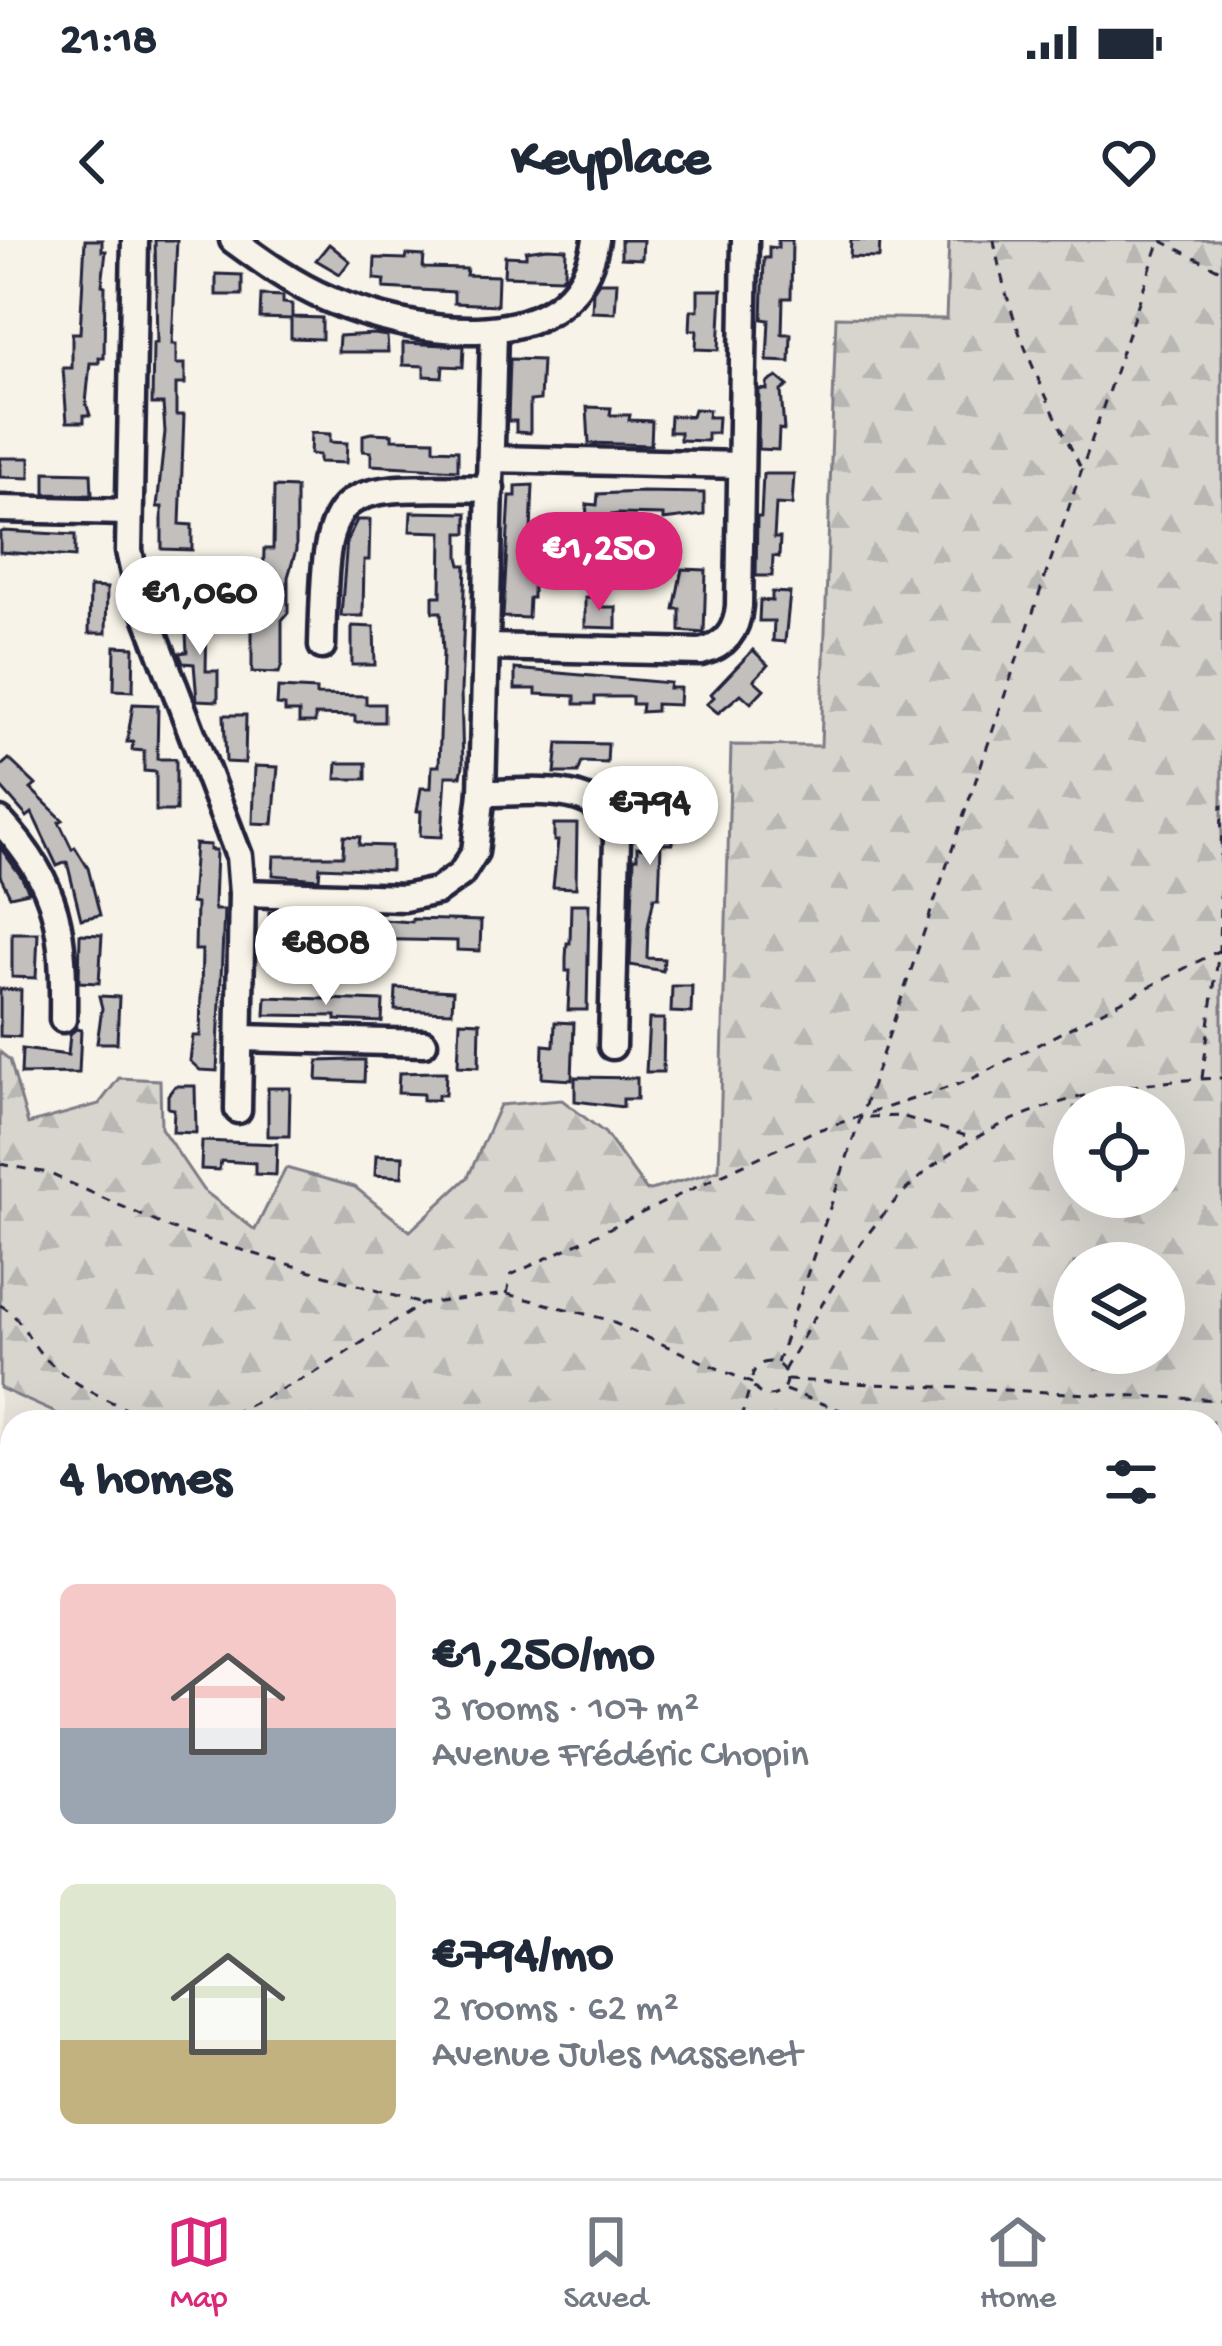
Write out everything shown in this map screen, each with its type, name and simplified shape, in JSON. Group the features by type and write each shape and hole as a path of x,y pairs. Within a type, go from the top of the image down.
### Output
{"street":[{"path":"135,240 127,512 134,579 239,856 238,1110"},
{"path":"233,240 300,285 356,310 407,323 494,330 529,323 563,302 588,269 596,240"},
{"path":"486,647 701,652 720,645 734,629 739,612 745,240"},
{"path":"242,893 404,898 437,891 461,874 475,853 482,793 494,330"},
{"path":"491,459 740,466"},
{"path":"322,646 325,549 336,518 351,500 385,488 491,489"},
{"path":"0,509 127,512"},
{"path":"482,793 579,796 598,805 612,821 617,839 612,1046"},
{"path":"0,821 38,871 56,912 63,942 63,1019"},
{"path":"240,1038 424,1043"}],"path":[{"path":"994,240 999,268 1043,394 1082,470"},
{"path":"777,1363 1160,240 1222,271"},
{"path":"1202,1078 1220,950 1222,804"},
{"path":"507,1294 511,1275 812,1132 968,1081 1220,950"},
{"path":"784,1370 837,1277 884,1213 927,1171 972,1138 1024,1114 1155,1080 1222,1078"},
{"path":"861,1117 901,1116 972,1138"},
{"path":"0,1163 48,1173 172,1229 422,1304 507,1294 605,1319 751,1383 766,1396 783,1389 840,1410"},
{"path":"240,1410 336,1361 422,1304"},
{"path":"0,1305 16,1314 42,1356 73,1383 129,1410"},
{"path":"743,1410 758,1365 777,1363 787,1379 783,1389"},
{"path":"787,1379 1222,1400"}],"shaded area":[{"path":"0,1388 49,1410 0,1410"}],"green space":[{"path":"949,240 1222,240 1222,1410 49,1410 0,1388 0,1052 10,1060 28,1124 99,1104 119,1078 160,1080 161,1128 203,1190 255,1230 286,1168 355,1187 410,1231 468,1177 500,1105 562,1100 605,1133 647,1191 719,1170 731,745 821,746 836,317 946,319"}],"building":[{"path":"85,240 102,240 102,251 106,251 104,358 90,363 86,403 90,415 84,415 84,422 67,422 63,368 72,368 72,333 80,333"},
{"path":"155,240 177,240 172,344 176,344 176,364 185,364 185,384 176,384 176,415 184,415 180,524 192,525 192,550 162,549 162,507 157,507 165,432 163,404 152,404 153,343 157,343"},
{"path":"621,240 643,240 642,259 621,258"},
{"path":"778,240 792,240 791,298 783,298 782,334 791,334 790,362 767,361 769,320 762,319 764,258 769,258 769,247 778,248"},
{"path":"851,240 880,240 879,258 850,257"},
{"path":"329,244 350,261 340,274 316,260"},
{"path":"566,249 561,278 504,276 505,256 526,257 526,251"},
{"path":"407,255 424,256 423,268 467,269 466,275 498,276 497,305 454,303 454,292 384,288 385,280 374,279 375,258 406,259"},
{"path":"216,274 242,275 242,295 216,295"},
{"path":"599,282 617,282 615,313 592,312 593,291"},
{"path":"698,290 722,290 719,350 696,349 697,330 690,330 691,310 698,310"},
{"path":"261,295 283,296 283,303 292,304 292,317 322,318 322,339 291,338 291,319 260,318"},
{"path":"339,336 387,336 388,352 338,352"},
{"path":"403,343 464,346 463,367 443,366 442,377 424,376 424,366 403,365"},
{"path":"510,359 542,360 540,400 530,401 530,433 516,432 516,421 508,421"},
{"path":"777,377 788,386 781,391 784,430 779,429 778,450 758,449 759,389 767,390 767,383"},
{"path":"587,407 611,408 610,415 652,421 651,445 589,443"},
{"path":"694,409 709,410 708,417 718,417 717,433 707,433 707,441 680,440 680,432 669,432 670,416 692,416"},
{"path":"311,433 330,434 330,442 347,443 346,463 319,462 319,455 310,454"},
{"path":"392,434 392,439 434,440 434,449 458,450 458,470 371,465 371,452 363,451 363,435"},
{"path":"0,458 30,458 30,478 0,477"},
{"path":"45,472 91,473 92,495 45,494"},
{"path":"763,474 794,474 792,505 776,504 774,538 780,538 779,557 773,556 772,576 756,576"},
{"path":"533,485 529,579 533,579 533,598 529,598 528,618 503,617 510,496 516,496 516,486"},
{"path":"274,487 296,488 296,550 288,577 288,613 282,620 279,673 252,672 252,621 265,622 265,613 269,613 270,590 263,589 264,549 273,549"},
{"path":"704,493 704,515 663,520 663,515 618,514 611,515 611,521 586,521 587,504 597,505 598,494"},
{"path":"411,512 467,513 467,533 459,533 459,557 461,565 466,565 463,766 461,776 446,776 442,837 420,836 421,811 417,811 421,788 431,788 432,766 439,766 443,653 441,612 433,612 433,596 441,596 442,532 410,531"},
{"path":"357,520 370,520 363,616 341,616 347,540"},
{"path":"4,531 75,535 75,557 0,552"},
{"path":"682,569 706,570 704,633 680,631 680,609 674,609"},
{"path":"158,577 179,577 179,598 158,598"},
{"path":"90,587 107,588 106,633 89,633"},
{"path":"772,592 790,593 785,642 773,641 774,621 759,621 760,600 772,601"},
{"path":"585,597 602,598 602,607 616,607 616,628 585,627"},
{"path":"185,615 207,616 206,671 218,671 218,701 197,700 194,664 183,663 179,653 187,652"},
{"path":"352,626 374,627 375,665 352,665"},
{"path":"115,646 134,647 133,691 114,690"},
{"path":"753,650 768,665 754,680 764,689 751,703 741,694 718,713 707,704 714,697 711,694"},
{"path":"515,669 670,683 669,688 680,688 679,705 656,704 656,711 641,712 642,704 632,704 632,697 595,697 595,704 575,704 575,696 515,689"},
{"path":"278,688 366,696 366,704 384,704 384,722 315,715 315,723 299,723 299,712 285,712 285,706 277,705"},
{"path":"133,704 158,705 157,759 176,759 176,811 156,811 156,772 144,771 144,751 132,750 133,742 127,742"},
{"path":"224,715 246,715 245,763 226,762"},
{"path":"558,743 608,744 607,763 582,762 578,773 555,773"},
{"path":"9,759 63,820 59,822 72,849 88,868 100,915 81,919 67,862 57,866 32,813 27,817 0,786 0,767"},
{"path":"337,763 366,763 366,779 336,779"},
{"path":"255,766 278,767 273,824 253,823"},
{"path":"648,778 673,779 672,844 661,844 659,897 654,897 648,927 647,958 664,959 663,971 630,965 634,858 637,847 644,848"},
{"path":"554,824 577,824 576,888 553,887 558,841 554,841"},
{"path":"344,836 360,837 359,845 391,846 391,870 320,867 319,879 273,875 274,856 343,856"},
{"path":"195,844 216,850 214,905 215,910 224,910 217,1071 200,1070 190,1061 193,1036 200,1036 202,950 195,950 196,904 191,903"},
{"path":"0,847 29,892 10,896 0,876"},
{"path":"571,904 589,904 587,1010 568,1010"},
{"path":"269,912 289,912 288,961 269,960"},
{"path":"316,919 481,921 480,951 457,950 457,941 355,939 355,945 339,945 339,937 316,937"},
{"path":"12,933 38,933 36,978 12,977"},
{"path":"80,934 102,935 99,983 79,982"},
{"path":"672,986 692,986 691,1013 671,1012"},
{"path":"396,988 453,991 452,1012 395,1010"},
{"path":"0,989 21,990 20,1037 0,1036"},
{"path":"99,996 119,997 117,1043 97,1043"},
{"path":"266,997 383,1001 382,1022 265,1015"},
{"path":"649,1019 664,1019 663,1072 646,1072"},
{"path":"460,1021 480,1022 479,1067 458,1066"},
{"path":"555,1022 574,1023 572,1080 542,1078 543,1045 554,1046"},
{"path":"81,1030 79,1073 21,1074 22,1049 68,1055 70,1034"},
{"path":"365,1060 364,1082 317,1080 318,1061"},
{"path":"446,1072 445,1095 438,1095 438,1100 398,1093 399,1073"},
{"path":"575,1077 637,1078 637,1099 623,1099 623,1107 575,1101"},
{"path":"175,1086 195,1086 196,1133 173,1132 174,1109 168,1108 168,1095"},
{"path":"268,1088 290,1088 289,1136 268,1136"},
{"path":"202,1141 277,1144 276,1175 255,1174 255,1163 221,1161 219,1170 201,1169"},
{"path":"376,1155 403,1156 402,1177 375,1175"}]}
